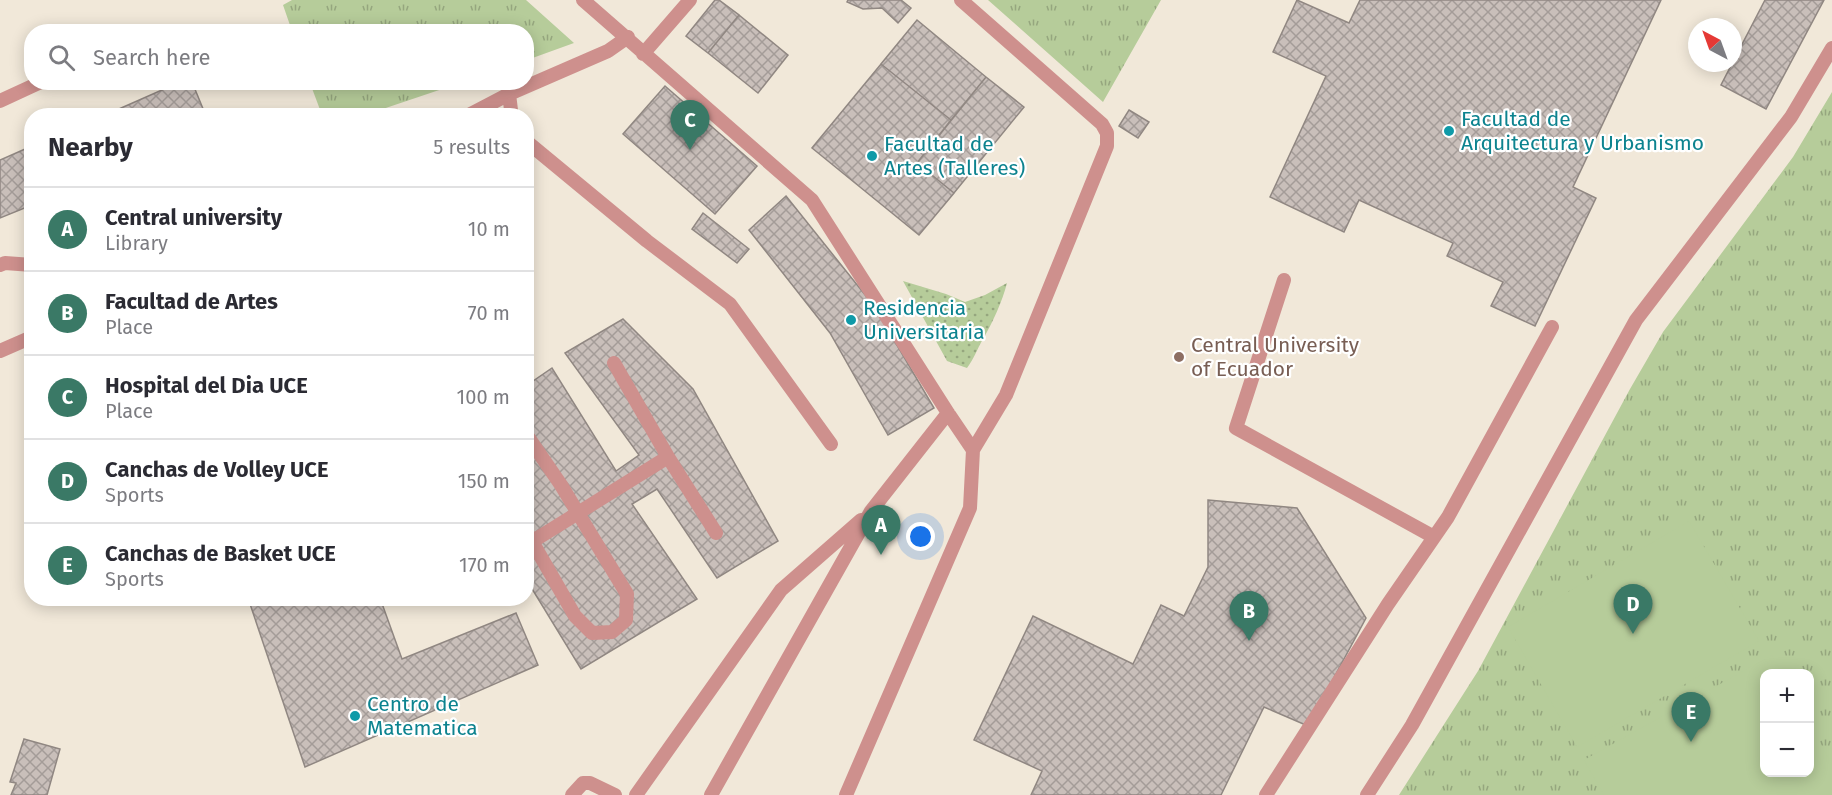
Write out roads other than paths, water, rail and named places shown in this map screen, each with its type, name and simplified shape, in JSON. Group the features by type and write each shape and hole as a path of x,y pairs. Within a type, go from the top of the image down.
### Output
{"lane":[{"path":"584,0 812,200 973,450"},
{"path":"643,54 690,0"},
{"path":"846,795 970,508 973,450 1006,395 1107,146 1108,137 1102,124 961,0"},
{"path":"534,83 608,51 628,37"},
{"path":"1368,795 1412,725 1636,320 1791,117 1832,48"},
{"path":"0,100 24,89"},
{"path":"482,108 518,90"},
{"path":"509,94 511,108"},
{"path":"534,148 647,241 730,304 831,444"},
{"path":"0,265 5,263 24,264"},
{"path":"1284,280 1236,428 1434,537"},
{"path":"1266,795 1388,604 1448,517 1552,327"},
{"path":"0,351 24,340"},
{"path":"614,363 668,457 716,532"},
{"path":"711,795 870,511 948,413"},
{"path":"534,446 627,594 626,620 612,632 592,633 575,616 534,543"},
{"path":"534,534 578,513 668,457"},
{"path":"636,795 781,590 870,511"},
{"path":"572,795 583,783 590,783 615,795"}],"place":[{"name":"Facultad de Arquitectura y Urbanismo","path":"1449,131"},
{"name":"Hospital del Dia UCE","path":"690,150"},
{"name":"Facultad de Artes (Talleres)","path":"872,156"},
{"name":"Residencia Universitaria","path":"851,320"},
{"name":"Central University of Ecuador","path":"1179,357"},
{"name":"Central university","path":"881,555"},
{"name":"Canchas de Volley UCE","path":"1633,634"},
{"name":"Facultad de Artes","path":"1249,641"},
{"name":"Centro de Matematica","path":"355,716"},
{"name":"Canchas de Basket UCE","path":"1691,742"}]}
